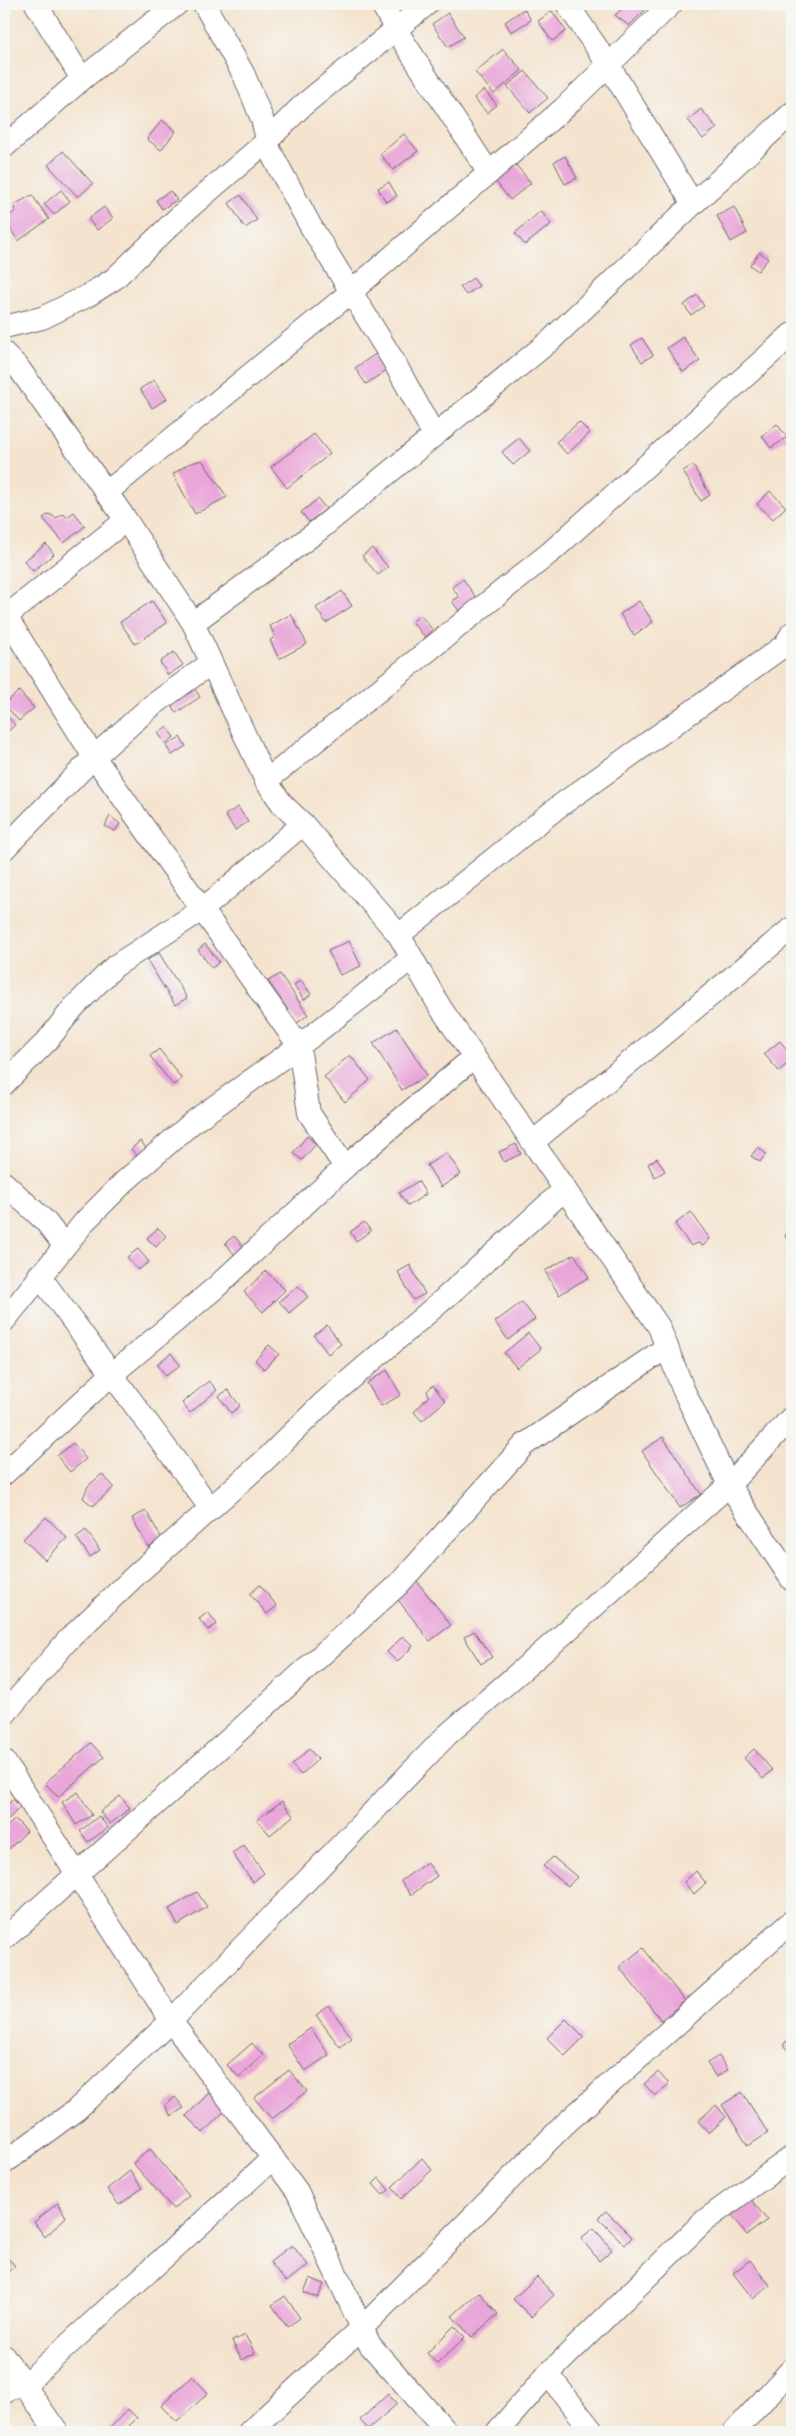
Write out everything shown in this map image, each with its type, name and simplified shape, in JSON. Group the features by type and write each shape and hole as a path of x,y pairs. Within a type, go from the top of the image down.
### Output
{"street":[{"path":"36,4 82,79"},
{"path":"4,147 82,79 177,4"},
{"path":"204,4 244,75 262,119 270,151 310,225 393,360 434,435"},
{"path":"382,4 396,30 489,173"},
{"path":"4,327 42,318 87,296 114,279 182,214 268,140 341,72 427,4"},
{"path":"567,4 608,64 692,204"},
{"path":"106,493 351,292 489,173 564,108 671,4"},
{"path":"194,623 315,532 551,340 692,204 792,113"},
{"path":"266,781 552,551 792,334"},
{"path":"4,352 18,367 126,520 194,623 266,781 283,806 303,824 399,935 440,1007 659,1326 683,1389 729,1485 792,1580"},
{"path":"126,520 5,616 94,757 299,1046 310,1113 345,1167"},
{"path":"399,935 558,807 785,645 792,633"},
{"path":"4,849 94,757 149,708 212,664"},
{"path":"4,1084 47,1041 74,1007 115,966 203,909 303,824"},
{"path":"533,1142 792,928"},
{"path":"4,1321 64,1245 124,1182 193,1122 299,1046 412,958"},
{"path":"4,1474 111,1376 214,1288 345,1167 474,1057"},
{"path":"4,1184 45,1222 64,1245"},
{"path":"4,1715 67,1642 138,1573 265,1460 324,1402 445,1298 565,1189"},
{"path":"39,1275 210,1509"},
{"path":"4,1939 398,1585 524,1445 667,1347"},
{"path":"4,2163 76,2110 171,2021 447,1735 559,1638 729,1485 792,1417"},
{"path":"4,1761 171,2021 297,2191 370,2345 447,2432"},
{"path":"249,2432 362,2328 565,2124 792,1921"},
{"path":"497,2432 548,2374 704,2221 792,2157"},
{"path":"4,2393 11,2388 25,2384 273,2158"},
{"path":"4,2356 57,2432"},
{"path":"734,2432 792,2369"},
{"path":"548,2374 593,2432"}],"building":[{"path":"628,4 647,4 649,6 629,26 615,15"},
{"path":"524,9 531,20 511,32 505,22"},
{"path":"552,11 566,31 552,41 538,21"},
{"path":"448,13 464,37 448,47 432,24"},
{"path":"503,49 522,70 494,94 475,72"},
{"path":"525,71 548,98 530,113 507,86"},
{"path":"484,90 497,105 487,113 474,98"},
{"path":"701,109 717,128 703,139 688,120"},
{"path":"162,120 176,131 161,150 147,139"},
{"path":"404,134 418,151 393,170 380,154"},
{"path":"63,151 93,184 78,197 48,165"},
{"path":"565,156 577,178 565,184 554,162"},
{"path":"516,165 531,183 510,200 496,182"},
{"path":"389,182 397,196 386,202 378,188"},
{"path":"61,190 70,201 54,215 44,204"},
{"path":"170,191 177,200 162,209 156,200"},
{"path":"32,195 49,219 18,241 4,219 16,211 14,205"},
{"path":"241,195 257,220 245,228 229,203"},
{"path":"104,207 113,218 97,230 88,219"},
{"path":"734,207 747,233 731,242 717,216"},
{"path":"541,211 551,224 525,245 515,233"},
{"path":"760,252 768,259 758,271 750,265"},
{"path":"473,278 479,286 466,295 460,287"},
{"path":"697,295 704,306 691,315 684,305"},
{"path":"683,337 700,361 683,372 667,348"},
{"path":"642,338 653,355 642,362 631,345"},
{"path":"377,353 388,369 366,384 355,368"},
{"path":"154,380 167,399 152,408 140,389"},
{"path":"579,422 590,433 567,454 556,442"},
{"path":"777,424 787,437 771,448 762,436"},
{"path":"314,434 330,454 287,488 271,467"},
{"path":"519,438 530,451 513,465 502,452"},
{"path":"202,460 227,497 195,514 173,474 188,464"},
{"path":"693,465 710,495 701,501 683,471"},
{"path":"770,491 786,507 773,519 757,504"},
{"path":"318,499 326,509 309,522 301,512"},
{"path":"74,512 85,526 64,543 43,518 49,514 56,518 63,514 67,517"},
{"path":"46,544 54,554 33,571 24,561"},
{"path":"372,548 388,567 378,575 362,556"},
{"path":"463,579 477,599 459,611 452,601 459,597 452,587"},
{"path":"342,591 352,606 326,623 316,608"},
{"path":"152,601 167,623 135,644 120,622"},
{"path":"639,601 653,622 634,635 620,614"},
{"path":"291,614 307,644 279,659 270,640 275,637 270,626"},
{"path":"420,615 433,630 425,637 412,622"},
{"path":"174,652 183,665 168,675 160,662"},
{"path":"194,688 200,697 176,713 171,704"},
{"path":"19,691 34,708 19,721 4,704"},
{"path":"4,713 15,725 4,735"},
{"path":"166,727 174,737 166,744 158,733"},
{"path":"180,737 186,746 172,755 166,746"},
{"path":"238,807 248,822 235,830 225,815"},
{"path":"110,816 120,824 115,831 105,826"},
{"path":"349,941 361,966 340,975 328,951"},
{"path":"205,944 219,962 212,968 198,950"},
{"path":"159,953 187,998 175,1005 147,960"},
{"path":"280,974 308,1015 297,1023 268,981"},
{"path":"301,980 311,994 304,1000 294,985"},
{"path":"397,1028 427,1075 402,1090 373,1043"},
{"path":"780,1041 792,1056 792,1060 779,1071 764,1054"},
{"path":"159,1049 182,1079 173,1085 150,1056"},
{"path":"350,1055 370,1080 345,1102 324,1077"},
{"path":"307,1136 316,1144 302,1160 293,1153"},
{"path":"140,1141 150,1152 141,1160 131,1149"},
{"path":"516,1144 521,1154 504,1162 499,1152"},
{"path":"758,1147 766,1154 760,1162 751,1156"},
{"path":"447,1153 461,1174 441,1187 427,1165"},
{"path":"657,1158 665,1171 655,1177 648,1164"},
{"path":"418,1181 426,1194 408,1206 399,1193"},
{"path":"691,1212 710,1239 703,1246 698,1243 691,1246 675,1224"},
{"path":"792,1219 792,1240 785,1237"},
{"path":"364,1222 371,1231 356,1241 350,1232"},
{"path":"158,1228 166,1236 156,1247 147,1238"},
{"path":"234,1236 244,1247 235,1255 225,1243"},
{"path":"138,1249 149,1262 138,1270 127,1257"},
{"path":"574,1254 589,1277 559,1295 545,1271"},
{"path":"410,1265 425,1294 413,1300 398,1272"},
{"path":"266,1271 285,1290 263,1312 244,1292"},
{"path":"298,1286 308,1297 289,1313 279,1301"},
{"path":"522,1302 535,1319 508,1340 495,1322"},
{"path":"327,1325 341,1344 328,1354 314,1335"},
{"path":"528,1333 541,1349 517,1368 504,1353"},
{"path":"269,1345 279,1354 264,1369 255,1360"},
{"path":"171,1353 180,1365 166,1376 157,1364"},
{"path":"387,1370 401,1395 381,1406 367,1383"},
{"path":"209,1381 217,1390 190,1413 182,1403"},
{"path":"433,1385 445,1401 422,1421 414,1412 429,1396 427,1391"},
{"path":"228,1390 240,1406 231,1413 219,1396"},
{"path":"663,1437 701,1494 680,1508 642,1451"},
{"path":"73,1443 86,1459 70,1472 57,1456"},
{"path":"102,1474 114,1487 93,1506 83,1498 88,1486"},
{"path":"146,1511 162,1539 148,1547 132,1518"},
{"path":"46,1517 67,1538 45,1560 23,1539"},
{"path":"86,1530 100,1550 90,1557 76,1537"},
{"path":"416,1580 451,1625 430,1641 395,1596"},
{"path":"260,1585 277,1606 267,1614 250,1594"},
{"path":"208,1612 217,1624 208,1630 199,1619"},
{"path":"474,1631 492,1657 481,1664 464,1637"},
{"path":"403,1636 413,1646 397,1662 387,1652"},
{"path":"91,1743 104,1757 58,1797 45,1783"},
{"path":"309,1749 318,1759 301,1775 292,1765"},
{"path":"754,1749 772,1770 763,1779 744,1758"},
{"path":"78,1792 92,1815 76,1825 62,1802"},
{"path":"120,1796 130,1808 110,1824 100,1812"},
{"path":"13,1799 20,1807 4,1824 4,1809"},
{"path":"282,1801 293,1816 270,1835 257,1820"},
{"path":"99,1816 108,1828 88,1842 80,1831"},
{"path":"15,1819 27,1831 9,1849 4,1844 4,1830"},
{"path":"244,1845 264,1873 253,1882 232,1853"},
{"path":"553,1857 577,1877 568,1886 543,1866"},
{"path":"427,1862 437,1876 411,1895 401,1881"},
{"path":"696,1871 706,1883 694,1894 684,1882"},
{"path":"197,1892 207,1907 178,1925 169,1909"},
{"path":"643,1948 685,2001 661,2020 619,1967"},
{"path":"329,2006 352,2038 340,2047 316,2015"},
{"path":"566,2019 584,2037 565,2056 547,2038"},
{"path":"311,2028 329,2055 305,2071 287,2044"},
{"path":"792,2036 792,2055 783,2045"},
{"path":"252,2043 263,2055 239,2077 227,2065"},
{"path":"719,2056 728,2070 716,2077 707,2063"},
{"path":"289,2070 307,2091 272,2119 254,2098"},
{"path":"658,2072 669,2084 655,2096 644,2084"},
{"path":"217,2085 234,2101 203,2133 186,2116"},
{"path":"742,2092 768,2133 748,2146 722,2105"},
{"path":"175,2097 184,2108 171,2116 165,2105"},
{"path":"716,2105 726,2117 709,2133 698,2121"},
{"path":"150,2149 189,2196 173,2209 133,2163"},
{"path":"422,2158 432,2170 401,2199 392,2187"},
{"path":"130,2171 142,2188 119,2205 107,2189"},
{"path":"379,2178 389,2190 383,2195 373,2184"},
{"path":"750,2198 767,2220 747,2235 730,2212"},
{"path":"58,2203 66,2217 45,2237 34,2222"},
{"path":"606,2211 632,2237 625,2245 598,2218"},
{"path":"594,2228 612,2250 599,2261 581,2238"},
{"path":"292,2245 308,2265 286,2282 270,2262"},
{"path":"8,2258 15,2266 4,2275 4,2261"},
{"path":"750,2260 770,2285 753,2299 733,2273"},
{"path":"537,2277 554,2295 531,2317 513,2299"},
{"path":"310,2278 324,2284 318,2298 304,2292"},
{"path":"479,2292 498,2314 472,2337 452,2316"},
{"path":"285,2296 300,2318 287,2327 272,2305"},
{"path":"454,2326 465,2337 437,2364 427,2353"},
{"path":"245,2335 255,2353 242,2360 232,2341"},
{"path":"192,2376 208,2393 177,2422 161,2406"},
{"path":"388,2394 397,2404 368,2429 360,2420"},
{"path":"128,2409 137,2418 123,2432 112,2432 109,2429"}]}
